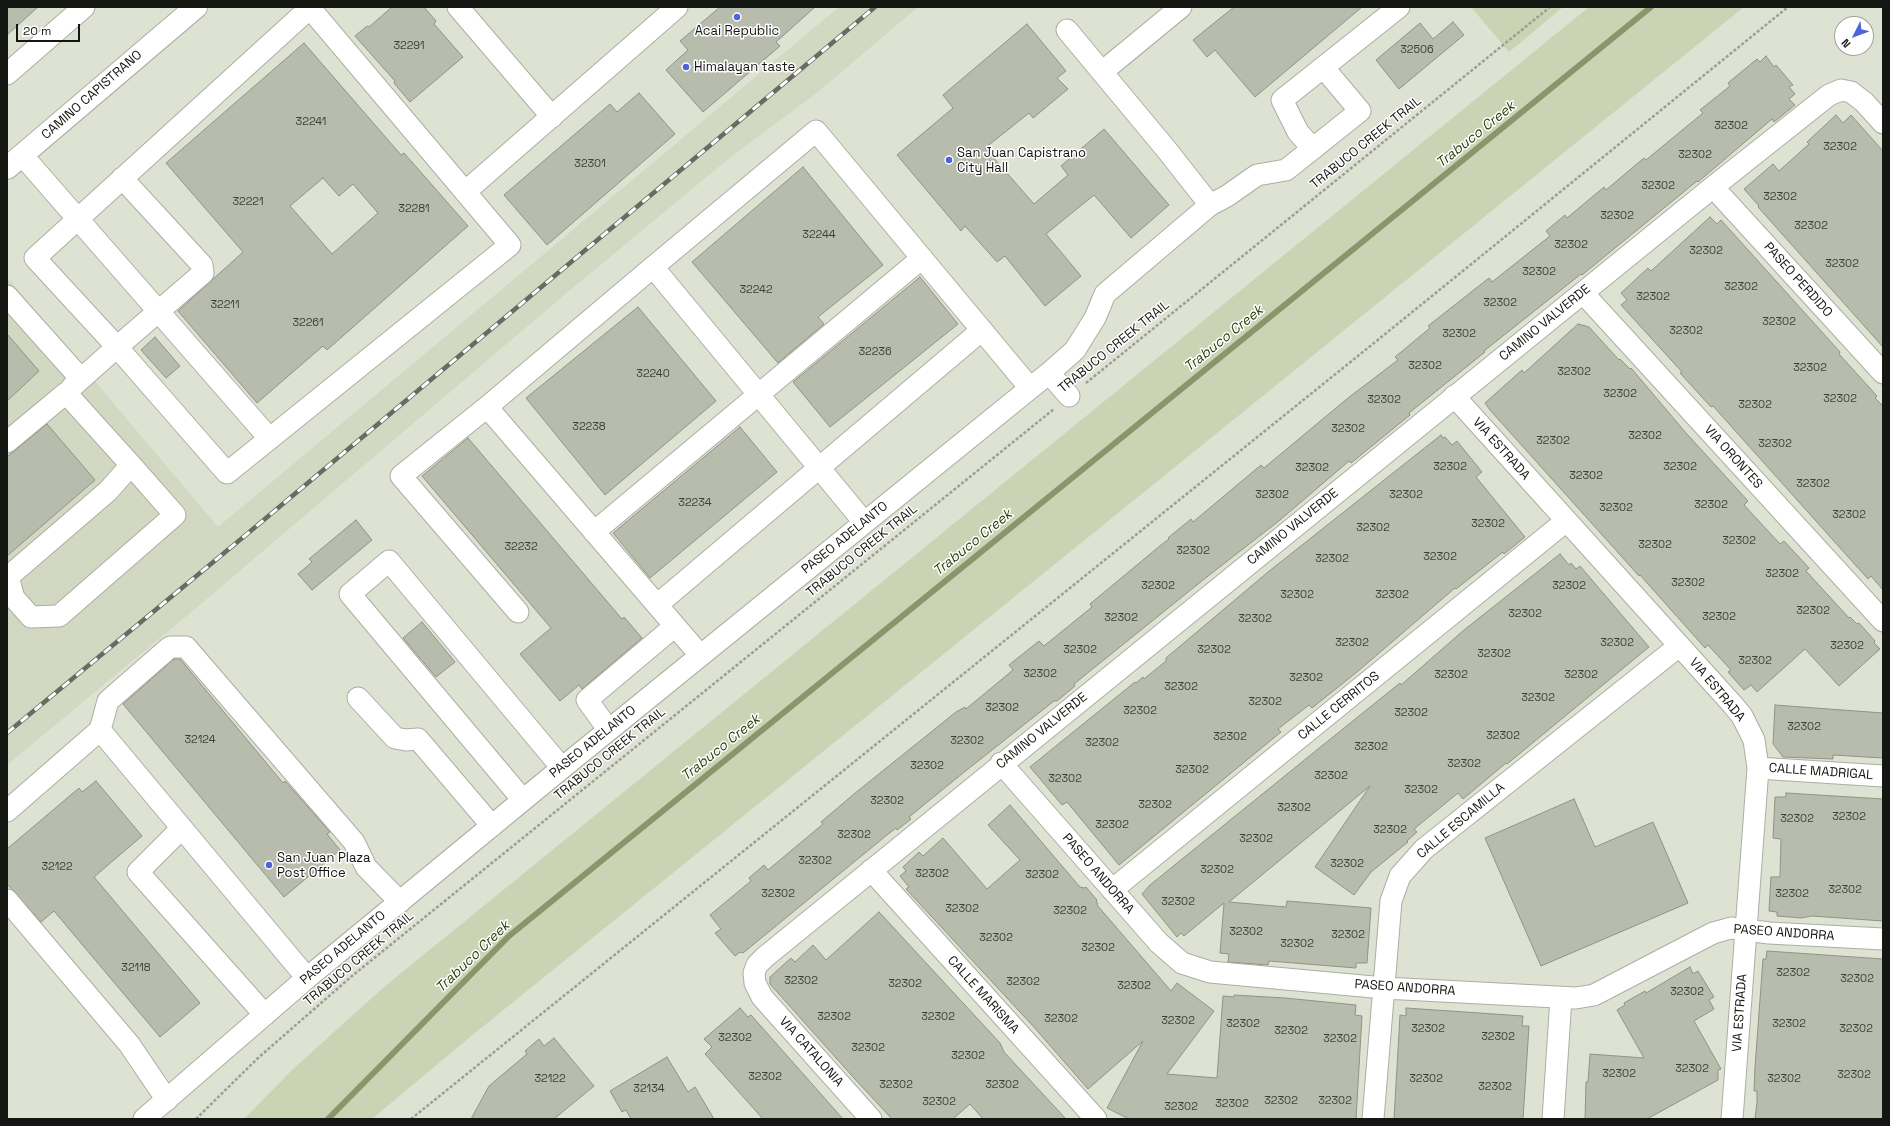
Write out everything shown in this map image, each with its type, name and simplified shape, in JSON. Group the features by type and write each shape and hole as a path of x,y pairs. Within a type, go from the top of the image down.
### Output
{"main road":[{"name":"CAMINO CAPISTRANO","path":"14,162 196,7"}],"street":[{"path":"8,73 84,7"},
{"path":"310,7 510,244 227,472 117,347 35,258 122,178 310,7"},
{"path":"458,7 552,117"},
{"path":"465,192 677,7"},
{"path":"1102,72 1182,7"},
{"path":"1313,149 1298,132 1282,100 1399,7"},
{"path":"1067,30 1210,205"},
{"name":"PASEO ADELANTO","path":"144,1119 307,978 608,729 1049,373 1075,350 1095,318 1105,294 1210,205 1227,196 1257,175 1286,170 1360,111 1324,68"},
{"name":"CAMINO VALVERDE","path":"755,983 754,973 757,965 765,957 1001,763 1583,293 1713,186 1829,95 1841,90 1851,92 1864,102 1883,123"},
{"path":"518,612 401,476 487,407 816,130 1030,388"},
{"path":"14,162 78,218 269,438"},
{"path":"7,442 66,393 81,378 203,273 202,265 122,178"},
{"name":"PASEO PERDIDO","path":"1713,186 1883,373"},
{"path":"594,532 759,396 922,258"},
{"path":"653,267 864,522"},
{"name":"VIA ORONTES","path":"1583,293 1883,621"},
{"path":"7,296 81,378"},
{"path":"657,605 982,330"},
{"path":"1049,373 1069,396"},
{"path":"66,393 131,465 175,514 59,616 31,618 14,598 8,577 108,491 131,465"},
{"name":"VIA ESTRADA","path":"1454,396 1742,716 1754,740 1758,768 1732,1119"},
{"path":"487,407 700,655"},
{"name":"CALLE CERRITOS","path":"1112,890 1566,521"},
{"path":"523,800 350,594 389,561 562,768"},
{"path":"608,729 587,700 675,626"},
{"name":"CALLE ESCAMILLA","path":"1373,1119 1391,901 1400,876 1424,849 1679,646"},
{"path":"7,811 100,730 108,701 170,647 186,647 354,842 366,867 400,902"},
{"path":"358,698 395,738 406,740 418,739 492,826"},
{"path":"100,730 307,978"},
{"name":"PASEO ANDORRA","path":"1001,763 1159,943 1182,963 1210,972 1384,988 1576,998 1594,995 1713,933 1731,928 1883,939"},
{"name":"CALLE MADRIGAL","path":"1758,768 1883,776"},
{"path":"182,828 138,872 265,1015"},
{"name":"CALLE MARISMA","path":"871,870 1096,1119"},
{"path":"7,900 129,1044 167,1100"},
{"name":"VIA CATALONIA","path":"755,983 762,997 871,1119"},
{"path":"1553,1119 1561,998"}],"path":[{"name":"TRABUCO CREEK TRAIL","path":"196,1119 258,1058 358,971 1550,7"},
{"path":"411,1119 1379,339 1788,7"}],"shaded area":[{"path":"839,7 918,7 818,92 727,160 563,296 189,614 7,765 7,277 218,527"},
{"path":"1471,7 1563,7 1509,52"},
{"path":"1589,7 1744,7 470,1037 372,1119 244,1119 292,1070 384,987"}],"building":[{"path":"7,7 38,7 7,35"},
{"path":"392,7 424,7 436,21 434,24 463,57 410,102 394,83 395,81 355,36 367,26 369,27"},
{"path":"720,7 815,7 776,42 780,46 703,112 666,70 688,50 680,41"},
{"path":"1234,7 1362,7 1255,97 1215,50 1207,57 1193,40"},
{"path":"1453,22 1464,35 1399,89 1376,60 1420,23 1433,39"},
{"name":"San Juan Capistrano City Hall","path":"1027,24 1066,71 1057,78 1068,89 1033,118 1029,113 985,148 1034,204 1068,175 1061,166 1104,129 1169,205 1131,238 1094,195 1046,234 1081,276 1045,306 1005,256 997,262 965,226 961,231 897,155 953,108 943,95"},
{"path":"304,43 401,155 404,153 468,226 327,350 323,346 257,403 178,311 243,252 166,163","holes":["323,178 339,196 353,184 378,213 332,254 290,206"]},
{"path":"1766,56 1774,67 1776,65 1793,85 1789,87 1795,94 1789,99 1795,105 1774,122 1772,119 1698,182 1697,181 1582,275 1581,274 1484,351 1485,352 1409,413 1410,415 1351,463 1349,461 1280,520 1074,684 1075,686 1057,701 1054,701 963,773 909,817 911,819 897,830 896,828 887,835 743,953 740,952 735,956 715,933 721,929 710,915 751,881 749,878 764,865 768,870 823,824 821,822 854,794 956,712 965,707 966,709 1013,670 1009,665 1039,641 1044,646 1092,607 1090,604 1191,519 1193,522 1261,465 1264,468 1348,398 1398,360 1395,357 1430,328 1428,326 1489,278 1492,282 1550,236 1546,231 1565,215 1567,218 1604,187 1606,190 1644,158 1646,160 1703,113 1700,110 1730,86 1728,83 1757,59 1760,62"},
{"path":"639,93 675,134 547,245 504,195 610,104 617,112"},
{"path":"1836,115 1843,123 1851,115 1883,151 1883,347 1758,207 1759,206 1744,189 1773,164 1779,171 1809,144 1807,142"},
{"path":"803,167 883,265 818,317 824,324 778,363 692,262"},
{"path":"1710,217 1717,224 1721,220 1840,352 1839,354 1877,396 1875,398 1883,406 1883,590 1871,576 1868,579 1713,406 1711,407 1680,373 1682,372 1621,305 1627,300 1621,293 1648,268 1651,271"},
{"path":"920,277 958,324 830,427 793,382"},
{"path":"638,307 716,401 605,495 526,398"},
{"path":"1578,324 1589,327 1619,360 1620,359 1630,369 1631,368 1686,433 1748,501 1744,505 1780,544 1784,541 1809,568 1806,571 1849,618 1850,617 1857,624 1859,623 1875,641 1874,643 1880,649 1839,686 1805,649 1757,692 1751,685 1744,690 1728,672 1731,670 1708,645 1705,648 1490,410 1485,403 1522,370 1524,373"},
{"path":"7,334 39,371 7,401"},
{"path":"155,337 180,366 166,378 141,350"},
{"path":"47,424 95,480 7,556 7,457"},
{"path":"740,427 777,472 650,578 613,533"},
{"path":"1441,435 1443,438 1445,437 1452,445 1457,441 1482,472 1476,477 1525,537 1504,554 1503,552 1456,589 1455,588 1357,672 1312,708 1309,705 1278,729 1281,732 1119,865 1067,802 1062,805 1030,767 1135,682 1136,683 1143,677 1144,679 1166,661 1166,658 1268,572"},
{"path":"468,438 622,619 624,617 642,638 582,689 579,685 560,701 520,654 551,628 422,476"},
{"path":"356,520 372,540 312,590 298,574 312,562 309,559"},
{"path":"1560,554 1569,565 1571,563 1576,569 1580,566 1649,647 1463,799 1458,793 1414,829 1417,832 1407,841 1408,842 1371,872 1354,895 1315,867 1370,786 1229,902 1286,907 1287,901 1371,908 1367,963 1356,963 1356,968 1269,961 1268,965 1228,962 1229,954 1220,953 1224,903 1184,936 1181,933 1177,937 1142,894 1150,885 1400,683 1401,685 1464,630"},
{"path":"422,622 455,662 436,677 403,638"},
{"path":"174,659 180,659 283,783 285,781 330,832 327,834 340,850 284,897 123,704"},
{"path":"1775,705 1883,713 1883,758 1833,755 1833,759 1783,757 1773,744"},
{"path":"96,781 142,836 94,877 200,1003 160,1037 54,911 41,922 7,884 7,849 79,788 82,792"},
{"path":"1786,793 1883,799 1883,921 1812,916 1801,918 1777,916 1777,912 1769,911 1771,877 1780,877 1781,839 1773,838 1775,797 1786,797"},
{"path":"1574,799 1595,847 1653,822 1688,903 1541,966 1485,838"},
{"path":"1010,805 1080,887 1086,887 1097,900 1097,905 1171,991 1177,983 1214,1011 1167,1074 1217,1078 1223,996 1234,997 1234,995 1285,998 1356,1005 1355,1015 1362,1016 1356,1119 1129,1119 1107,1108 1143,1041 1088,1089 1033,1026 906,889 909,887 900,876 906,871 903,867 919,852 923,856 943,838 987,889 1020,860 988,825"},
{"path":"879,912 1000,1043 1004,1052 1066,1119 983,1119 970,1104 953,1119 892,1119 770,984 770,977 791,958 795,962 813,945 826,960"},
{"path":"1767,951 1883,959 1883,1119 1755,1119 1757,1091 1754,1091 1755,1067 1763,959 1766,959"},
{"path":"1690,967 1693,974 1698,971 1714,997 1709,1000 1714,1009 1694,1021 1721,1069 1718,1070 1718,1080 1647,1119 1585,1119 1586,1082 1588,1082 1590,1054 1644,1058 1617,1010 1625,1005 1624,1003 1645,991 1646,993"},
{"path":"740,1008 748,1017 751,1015 843,1119 763,1119 705,1054 712,1047 704,1039"},
{"path":"1406,1008 1523,1016 1522,1026 1529,1026 1523,1119 1394,1119 1400,1015 1406,1016"},
{"path":"554,1038 594,1086 554,1119 471,1119 489,1086 527,1054 525,1051 539,1039 544,1046"},
{"path":"667,1057 688,1092 695,1087 714,1119 631,1119 626,1110 622,1112 610,1091"}],"waterway":[{"name":"Trabuco Creek","path":"328,1119 509,936 1651,7"}],"railway":[{"path":"7,733 247,534 875,7"}],"place":[{"name":"Acai Republic","path":"737,17"},
{"name":"Himalayan taste","path":"686,67"},
{"name":"San Juan Capistrano City Hall","path":"949,160"},
{"name":"San Juan Plaza Post Office","path":"269,865"}]}
